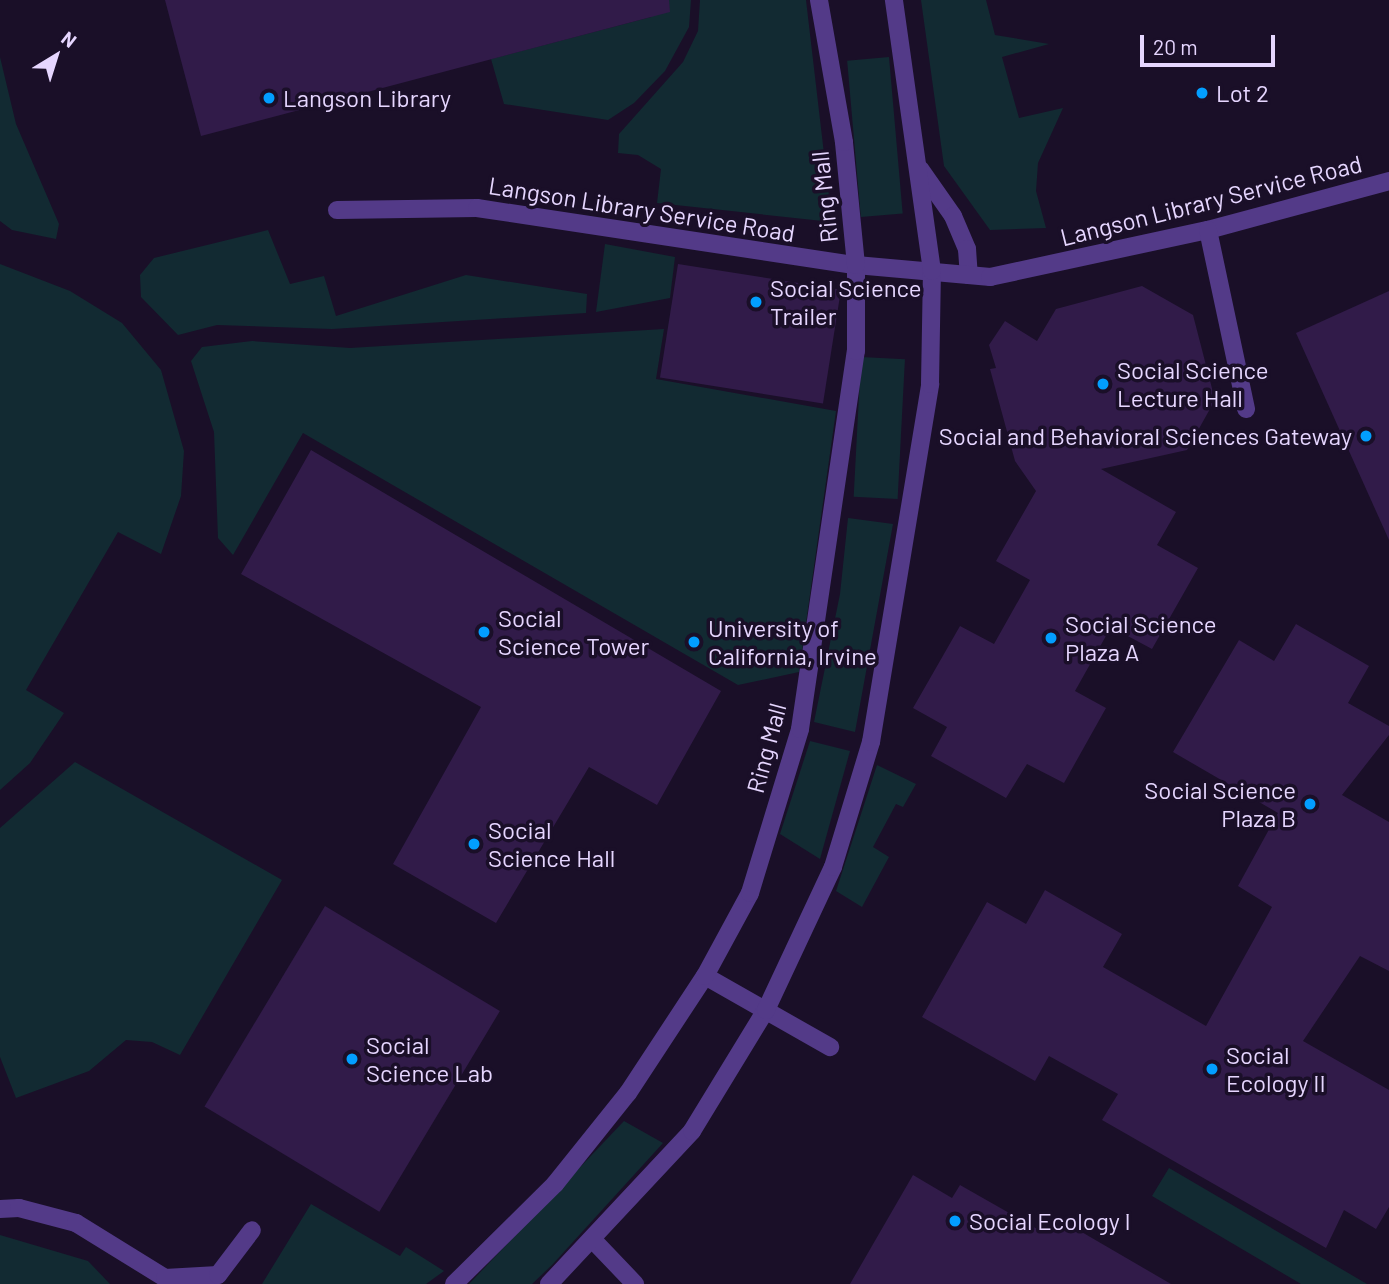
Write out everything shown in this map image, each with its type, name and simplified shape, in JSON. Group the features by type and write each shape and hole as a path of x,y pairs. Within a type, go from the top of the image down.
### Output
{"street":[{"name":"Ring Mall","path":"454,1284 555,1184 628,1093 705,976 750,893 800,729 856,351 856,265 844,142 819,0"},
{"path":"549,1284 593,1240 692,1131 766,1010 833,867 871,742 930,384 932,271 894,0"},
{"path":"918,166 953,216 967,249 969,275"},
{"name":"Langson Library Service Road","path":"337,210 477,208 856,265 990,277 1208,229 1389,181"},
{"path":"1208,229 1246,409"},
{"path":"705,976 830,1047"},
{"path":"0,1209 19,1208 76,1223 165,1278 218,1275 251,1230"},
{"path":"593,1240 635,1284"}],"shaded area":[{"path":"647,0 691,0 689,27 665,71 634,103 608,120 504,104 491,59 651,17"},
{"path":"700,0 806,0 832,222 657,203 661,169 638,155 618,153 619,134 683,62 698,31"},
{"path":"921,0 986,0 995,35 1049,44 1002,57 1019,118 1063,108 1038,163 1036,191 1046,228 990,230 944,166"},
{"path":"0,57 16,124 59,224 56,239 12,230 0,221"},
{"path":"889,57 903,213 861,217 847,61"},
{"path":"268,230 290,284 324,276 336,316 466,275 587,294 586,313 332,329 217,325 178,335 141,297 140,275 154,258"},
{"path":"605,244 675,257 670,298 596,312"},
{"path":"0,264 70,291 122,323 161,370 184,451 181,496 161,554 118,532 26,690 64,713 30,763 0,790"},
{"path":"664,329 656,379 836,411 799,672 738,685 303,433 233,555 218,538 214,432 191,361 202,347 252,341 350,348"},
{"path":"861,357 905,359 898,499 854,497"},
{"path":"848,518 893,524 855,732 814,722 840,594"},
{"path":"810,741 850,751 820,859 780,834"},
{"path":"75,762 282,880 180,1055 152,1042 126,1040 89,1071 16,1098 0,1057 0,828"},
{"path":"877,765 916,784 903,807 896,804 873,847 889,857 862,907 836,891"},
{"path":"624,1121 663,1143 552,1265 532,1284 469,1284"},
{"path":"1169,1168 1367,1284 1301,1284 1152,1196"},
{"path":"311,1204 400,1256 406,1247 444,1271 426,1284 262,1284"},
{"path":"0,1235 88,1261 110,1284 0,1284"}],"building":[{"name":"Langson Library","path":"165,0 669,0 670,12 201,136"},
{"path":"678,264 841,290 823,403 660,378"},
{"path":"1142,286 1193,315 1215,400 1187,450 1101,469 1176,512 1157,545 1198,568 1152,649 1111,627 1075,691 1106,708 1064,783 1027,764 1006,798 931,756 947,727 913,708 960,626 994,644 1030,580 996,561 1036,491 1015,461 990,369 996,368 989,345 1005,321 1037,341 1056,309"},
{"name":"Social and Behavioral Sciences Gateway","path":"1389,291 1389,540 1296,333"},
{"name":"Social Science Tower","path":"311,450 721,691 657,805 589,767 496,923 393,864 481,707 241,574"},
{"path":"1296,624 1369,666 1348,703 1389,726 1389,735 1342,795 1389,822 1389,971 1360,956 1303,1041 1389,1090 1389,1207 1376,1229 1344,1210 1326,1248 1102,1120 1118,1094 1049,1056 1035,1081 922,1017 987,902 1026,924 1045,890 1122,934 1103,967 1206,1026 1272,907 1238,886 1278,813 1173,752 1239,640 1274,661"},
{"name":"Social Science Lab","path":"325,906 500,1011 379,1212 204,1107"},
{"name":"Social Ecology I","path":"913,1175 952,1198 960,1185 1039,1230 1049,1213 1171,1284 850,1284"}],"place":[{"name":"Lot 2","path":"1202,93"},
{"name":"Langson Library","path":"269,98"},
{"name":"Social Science Trailer","path":"756,302"},
{"name":"Social Science Lecture Hall","path":"1103,384"},
{"name":"Social and Behavioral Sciences Gateway","path":"1366,436"},
{"name":"Social Science Tower","path":"484,632"},
{"name":"Social Science Plaza A","path":"1051,638"},
{"name":"University of California, Irvine","path":"694,642"},
{"name":"Social Science Plaza B","path":"1310,804"},
{"name":"Social Science Hall","path":"474,844"},
{"name":"Social Science Lab","path":"352,1059"},
{"name":"Social Ecology II","path":"1212,1069"},
{"name":"Social Ecology I","path":"955,1221"}]}
